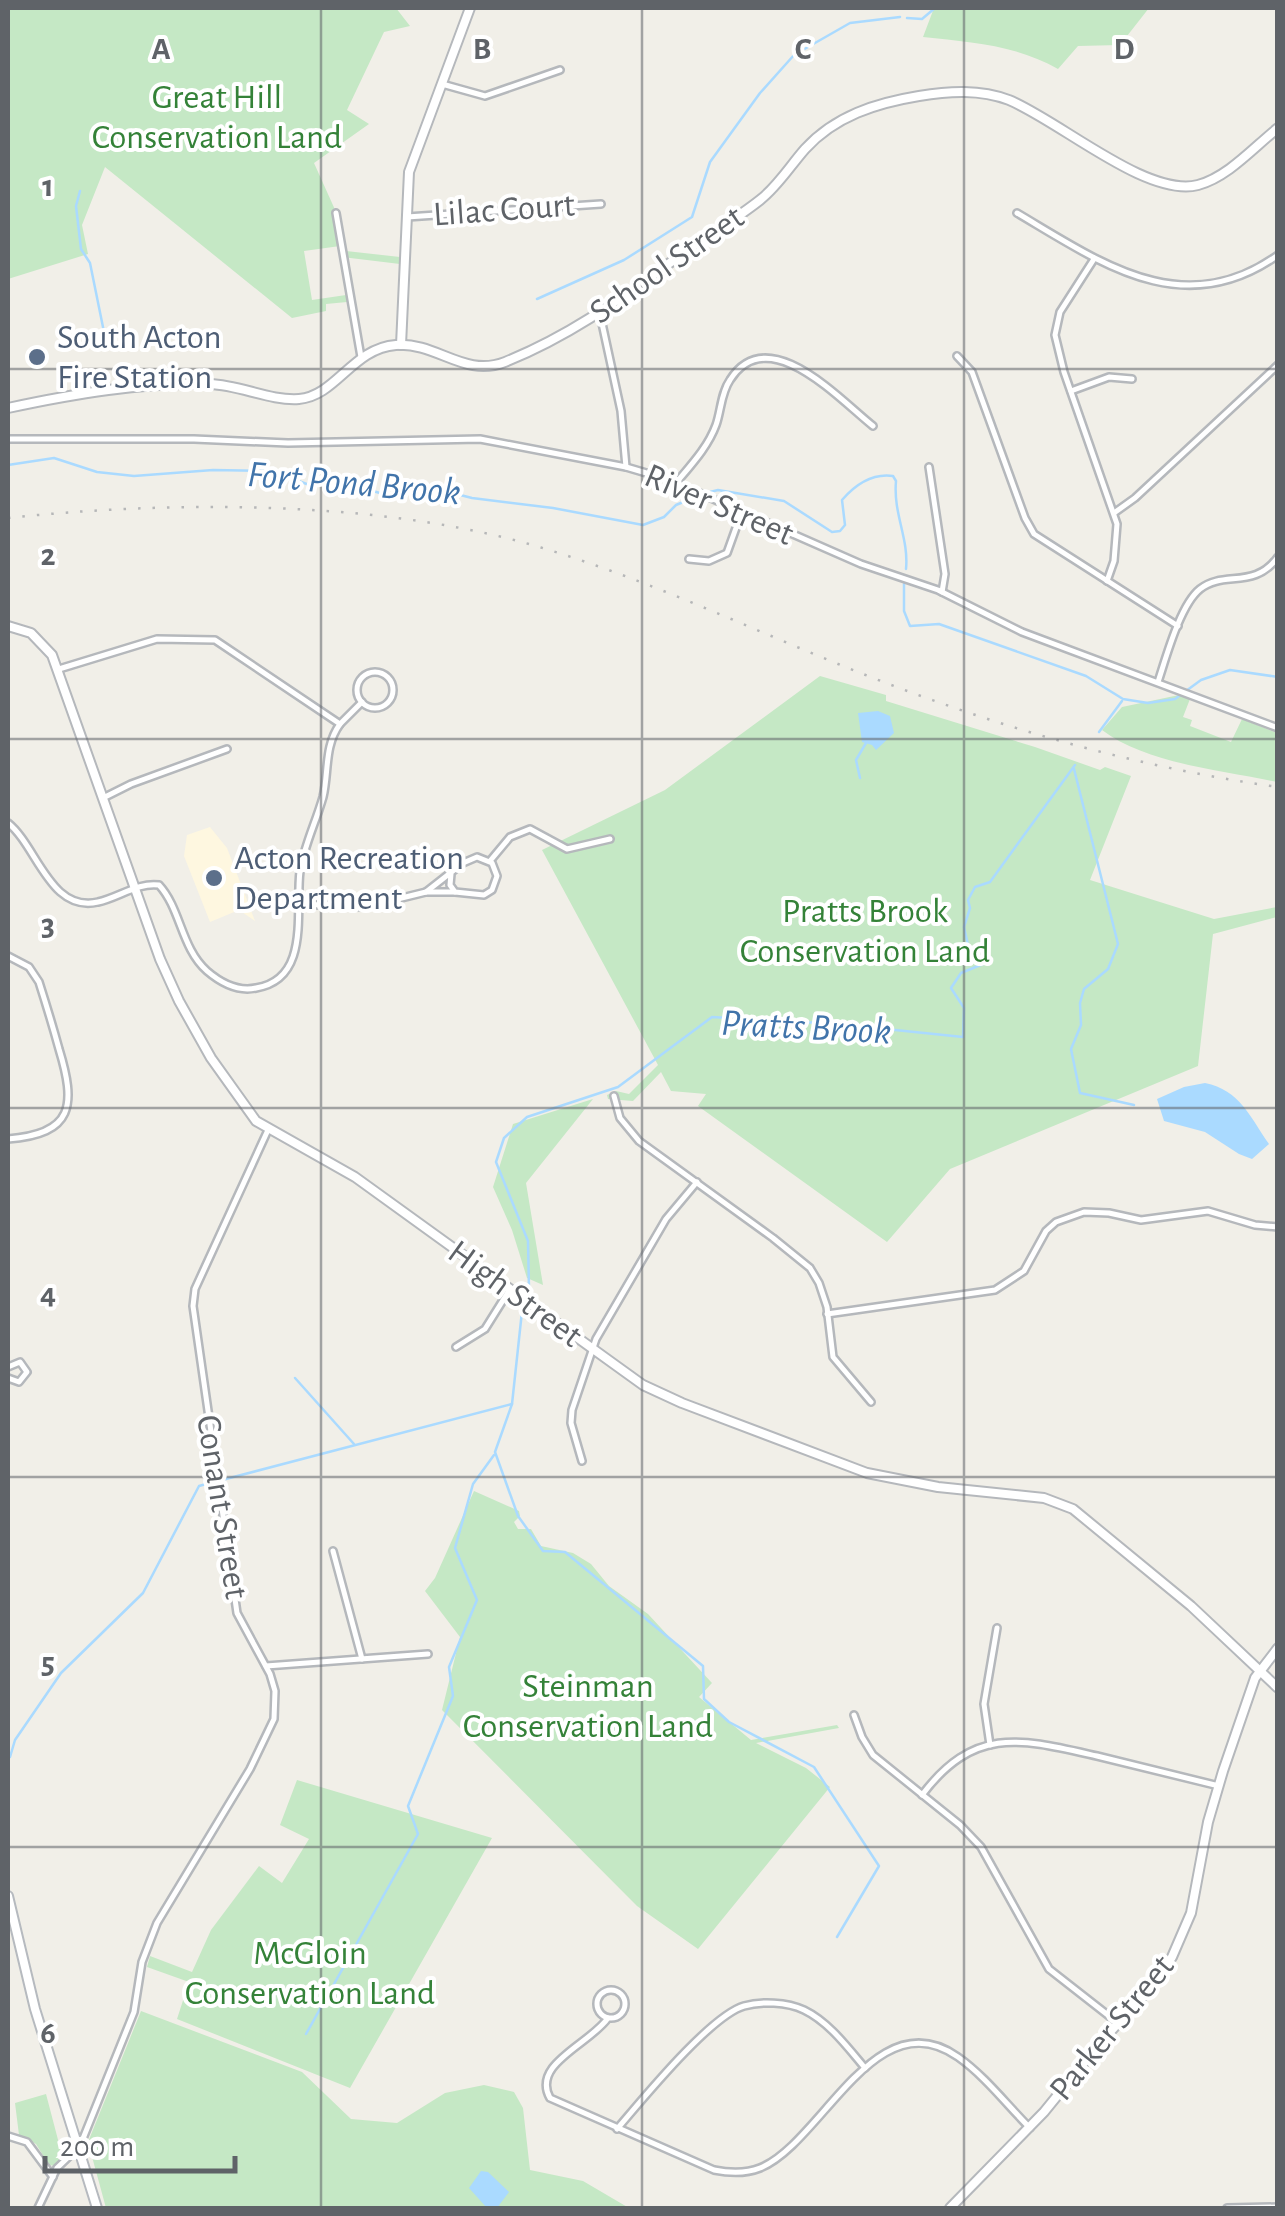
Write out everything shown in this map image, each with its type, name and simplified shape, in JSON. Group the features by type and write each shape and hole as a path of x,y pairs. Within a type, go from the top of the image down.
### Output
{"street":[{"path":"8,408 106,392 200,384 227,385 300,399 319,392 361,358 382,348 401,345 409,172 470,8"},
{"path":"442,84 485,96 560,70"},
{"name":"School Street","path":"401,345 424,348 465,366 484,368 510,360 600,314 760,200 828,128 856,112 884,104 936,93 992,96 1045,118 1144,179 1181,187 1216,177 1278,128"},
{"name":"Lilac Court","path":"406,217 601,204"},
{"path":"336,213 361,358"},
{"path":"1017,213 1130,276 1182,285 1227,279 1278,255"},
{"path":"1094,258 1064,304 1056,328 1071,391 1114,512 1117,537 1107,581"},
{"path":"600,314 620,411 626,467"},
{"path":"958,356 972,372 1030,529 1178,626"},
{"path":"676,483 711,438 732,377 750,362 776,358 798,366 872,426"},
{"path":"1114,512 1278,365"},
{"path":"1071,391 1109,377 1132,379"},
{"name":"River Street","path":"8,439 272,443 480,439 626,467 676,483 861,564 942,592 1022,632 1278,728"},
{"path":"930,467 945,574 942,592"},
{"path":"688,559 710,561 726,553 741,513"},
{"path":"1158,682 1178,626 1201,588 1257,576 1278,558"},
{"name":"High Street","path":"8,626 38,637 48,648 179,1001 244,1108 268,1130 356,1177 660,1394 817,1456 893,1479 1044,1498 1073,1509 1178,1594 1278,1688"},
{"path":"58,669 157,639 215,640 340,724"},
{"path":"378,672 390,680 392,693 387,702 372,707 362,702 358,688 364,676 378,672"},
{"path":"8,823 52,883 73,901 96,903 151,884 162,888 197,962 225,984 245,990 269,984 289,967 297,945 302,864 324,793 331,740 340,724 362,702"},
{"path":"103,798 227,749"},
{"path":"490,861 510,837 530,829 567,848 610,840"},
{"path":"426,892 470,858 490,861"},
{"path":"298,904 366,906 426,892 484,895 492,890 497,876 490,861"},
{"path":"451,874 450,885 455,892"},
{"path":"8,956 24,963 39,982 70,1093 66,1112 52,1128 34,1136 8,1139"},
{"path":"614,1096 620,1118 632,1134 799,1257 819,1283 832,1356 871,1402"},
{"name":"Conant Street","path":"38,2208 53,2177 80,2146 134,2012 142,1962 153,1930 269,1733 276,1702 266,1666 237,1613 193,1306 195,1289 268,1130"},
{"path":"582,1461 571,1424 592,1348 666,1218 697,1182"},
{"path":"827,1314 996,1290 1024,1271 1046,1231 1069,1216 1084,1212 1140,1220 1208,1211 1278,1227"},
{"path":"456,1347 485,1329 510,1289"},
{"path":"8,1367 20,1362 27,1370 26,1377 19,1382 8,1379"},
{"path":"333,1551 362,1659"},
{"path":"990,1745 984,1704 997,1628"},
{"name":"Parker Street","path":"950,2208 1030,2128 1152,1986 1179,1942 1191,1912 1218,1786 1260,1668 1278,1648"},
{"path":"266,1666 428,1654"},
{"path":"854,1714 867,1747 981,1847 1049,1969 1118,2023"},
{"path":"922,1795 950,1764 990,1745 1013,1740 1043,1743 1218,1786"},
{"path":"8,1896 28,1985 97,2208"},
{"path":"608,2018 600,2013 597,2004 600,1995 613,1990 622,1994 626,2007 621,2015 608,2018 598,2032 548,2071 544,2084 550,2098 714,2170 751,2170 771,2162 865,2068 901,2046 918,2044 945,2050 966,2065 1030,2128"},
{"path":"617,2129 711,2029 746,2005 780,2004 803,2010 835,2034 865,2068"},
{"path":"8,2136 27,2142 53,2177"},
{"path":"1227,2208 1278,2207"}],"shaded area":[{"path":"210,827 227,848 255,921 239,910 210,922 184,856 187,835"}],"green space":[{"name":"Great Hill Conservation Land","path":"8,8 396,8 410,26 384,32 347,110 369,124 314,163 341,223 346,251 400,257 400,264 342,257 340,246 304,251 312,300 346,295 347,302 326,304 326,311 292,318 105,167 82,225 88,254 8,279"},
{"path":"934,8 1149,8 1120,45 1078,46 1058,69 1009,50 923,37"},
{"name":"Pratts Brook Conservation Land","path":"820,676 1100,770 1105,767 1131,776 1090,880 1214,919 1277,907 1277,917 1213,934 1198,1066 950,1169 887,1242 698,1106 706,1094 671,1091 661,1072 633,1101 608,1099 607,1095 616,1091 629,1094 658,1065 542,850 665,790"},
{"path":"1179,695 1190,699 1183,717 1192,720 1190,726 1231,742 1242,719 1277,733 1277,782 1163,758 1120,742 1102,730 1122,707"},
{"path":"593,1099 526,1183 543,1285 527,1278 493,1187 513,1124"},
{"name":"Steinman Conservation Land","path":"474,1491 519,1511 514,1522 518,1529 531,1529 541,1546 573,1553 591,1564 609,1586 648,1614 712,1683 699,1697 751,1740 837,1725 839,1728 756,1743 806,1768 830,1787 698,1949 637,1906 442,1710 460,1637 425,1591 435,1578"},
{"name":"McGloin Conservation Land","path":"297,1780 492,1838 350,2088 177,2019 189,1982 147,1967 150,1956 192,1972 211,1930 259,1866 282,1883 309,1839 280,1825"},
{"path":"141,2011 302,2072 351,2119 397,2123 445,2093 484,2085 514,2092 523,2108 530,2170 583,2181 629,2208 106,2208 88,2142"},
{"path":"46,2094 62,2155 55,2166 49,2165 36,2144 19,2135 15,2103"}],"water":[{"path":"878,711 890,716 894,733 876,750 862,742 858,713"},
{"path":"1205,1083 1236,1098 1269,1144 1252,1159 1205,1132 1164,1121 1157,1099"},
{"path":"481,2171 488,2172 509,2192 497,2208 487,2208 469,2188"}],"waterway":[{"path":"907,18 922,19 935,8"},
{"path":"537,299 624,260 692,217 710,162 760,93 794,55 850,23 900,17"},
{"path":"80,191 76,206 81,249 90,263 105,337"},
{"name":"Fort Pond Brook","path":"8,465 54,458 97,472 134,476 213,470 272,471 312,486 339,481 390,496 437,489 643,525 693,498"},
{"name":"Fort Pond Brook","path":"710,492 784,501 832,532 845,525 842,500 852,489 871,478 893,476 906,569"},
{"name":"Fort Pond Brook","path":"904,584 904,611 910,626 939,624 1086,676 1123,699 1148,703 1175,699 1201,680 1230,670 1278,677"},
{"name":"Pratts Brook","path":"1099,732 1122,701"},
{"path":"860,778 856,760 866,743"},
{"name":"Pratts Brook","path":"529,1290 528,1241 496,1162 504,1138 527,1117 618,1087 712,1017 963,1037 964,1008 951,988 961,973 983,964 968,945 964,927 970,908 968,900 975,887 990,882 1075,765"},
{"path":"1074,769 1118,944 1108,969 1084,989 1081,1025 1071,1049 1080,1093 1134,1105"},
{"name":"Pratts Brook","path":"222,1480 512,1404 523,1302"},
{"path":"295,1378 354,1444"},
{"path":"512,1404 495,1452 518,1516 543,1551 565,1552 703,1666 704,1699 729,1722 814,1767 879,1866 837,1937"},
{"path":"306,2034 418,1834 408,1806 453,1696 449,1667 477,1600 455,1548 473,1484 494,1455"},
{"name":"Pratts Brook","path":"10,1757 15,1740 61,1673 143,1593 199,1486 213,1482"}],"railway":[{"path":"8,518 133,509 264,508 330,511 458,528 518,541 606,569 863,674 1015,728 1172,768 1278,787"}],"place":[{"name":"South Acton Fire Station","path":"37,357"},
{"name":"Acton Recreation Department","path":"214,878"}]}
